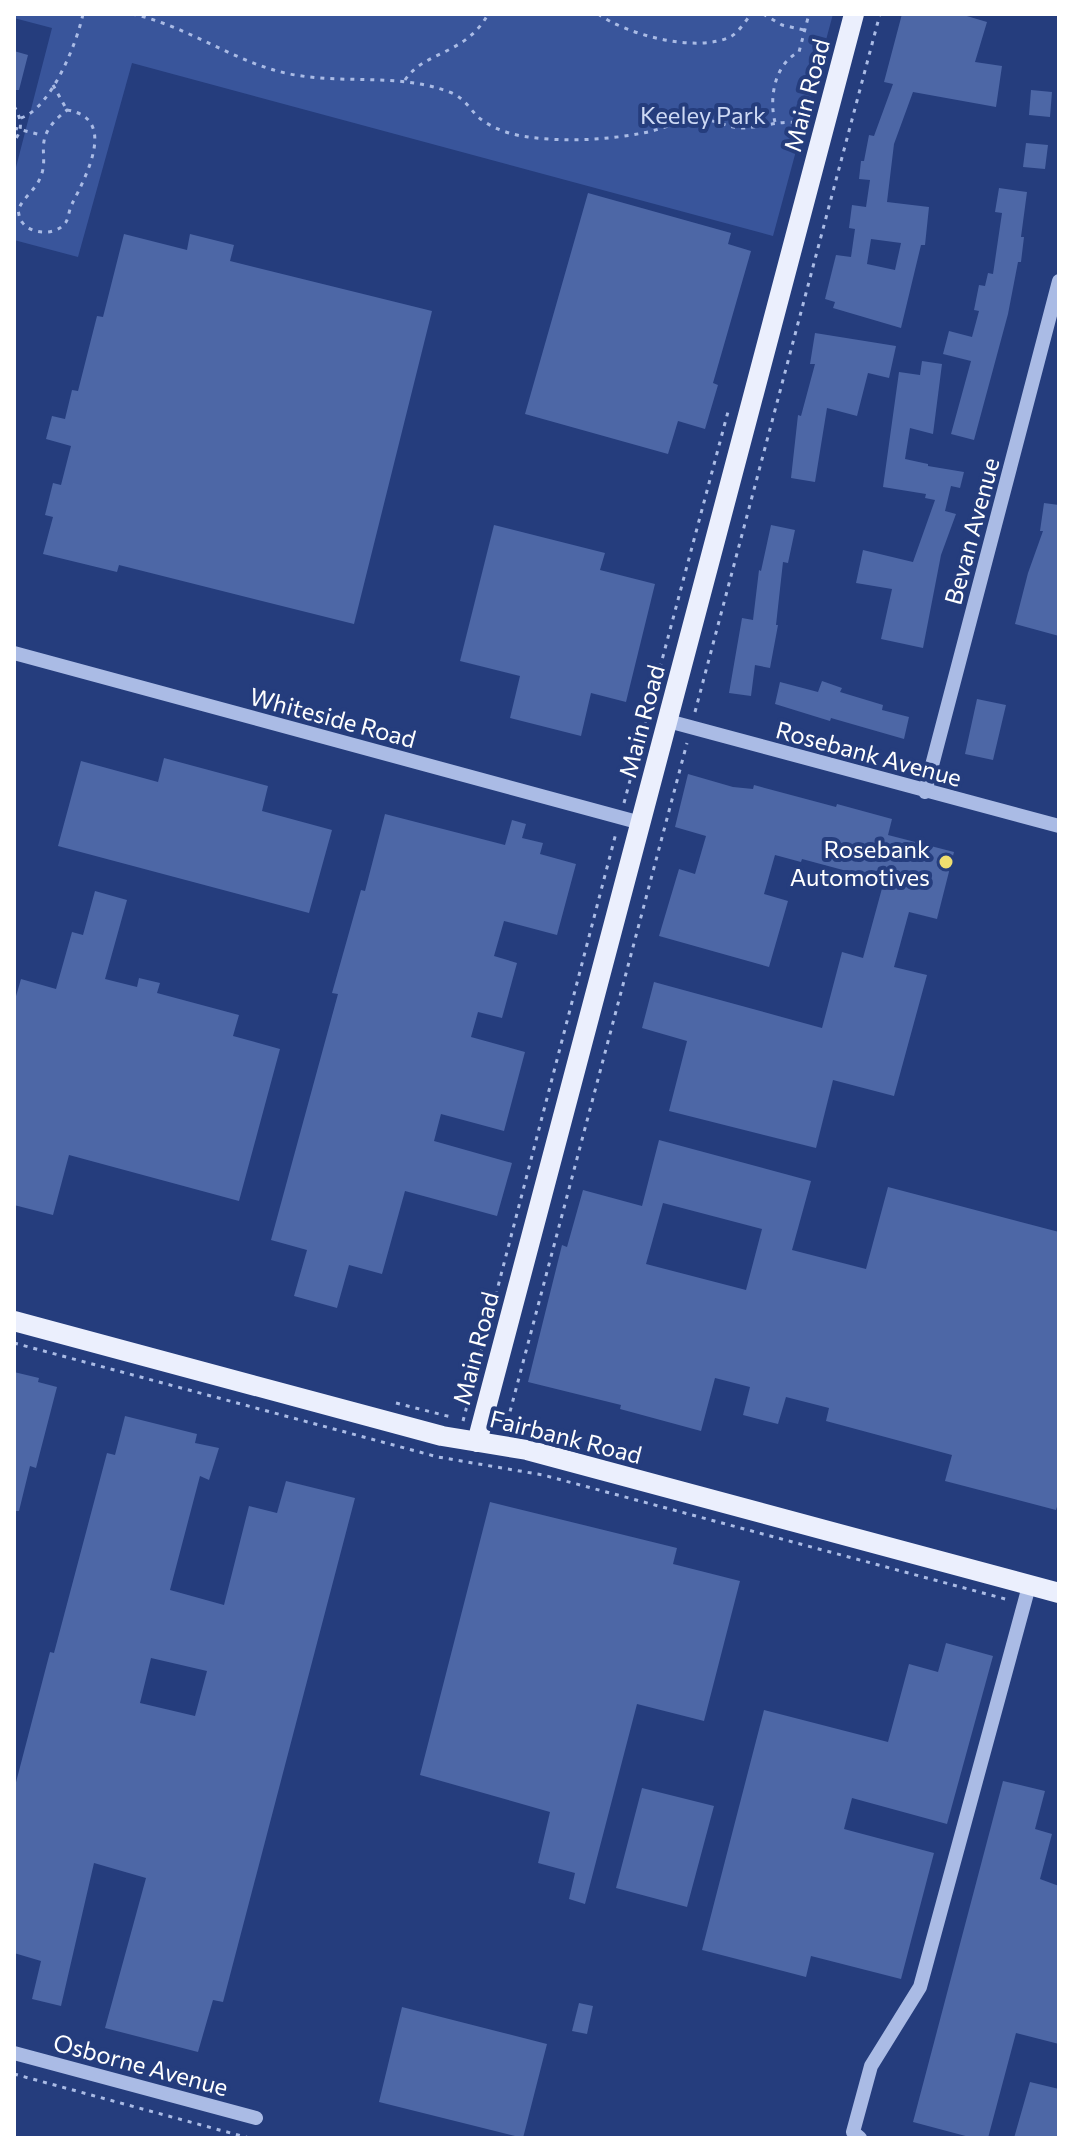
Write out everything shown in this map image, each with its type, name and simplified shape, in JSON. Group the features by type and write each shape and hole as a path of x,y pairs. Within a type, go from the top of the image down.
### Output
{"main road":[{"name":"Main Road","path":"480,1432 854,14"},
{"name":"Fairbank Road","path":"14,1321 442,1436 480,1432 527,1450 1026,1595 1059,1593"}],"street":[{"name":"Bevan Avenue","path":"925,792 1059,281"},
{"name":"Whiteside Road","path":"14,653 641,823"},
{"name":"Rosebank Avenue","path":"668,721 1059,826"},
{"path":"860,2138 853,2132 871,2066 920,1987 1026,1595"},
{"name":"Osborne Avenue","path":"14,2053 256,2118"}],"path":[{"path":"21,118 39,104 53,85 74,45 83,14"},
{"path":"132,14 172,26 254,64 288,74 325,79 405,80 453,94 467,102 476,115 487,123 512,134 529,137 591,139 641,134 698,119 742,128 796,121 824,128"},
{"path":"405,80 411,70 474,34 488,14"},
{"path":"598,14 611,23 685,45 708,44 733,36 751,14"},
{"path":"763,14 782,25 804,30"},
{"path":"775,122 772,96 781,72 792,55 799,52 809,14"},
{"path":"53,85 67,110"},
{"path":"14,106 21,118 14,141"},
{"path":"67,110 80,112 92,124 96,141 85,181 70,207 66,223 49,232 35,231 22,222 18,210 38,182 43,136 55,119 67,110"},
{"path":"14,128 43,136"},
{"path":"480,1432 462,1420 732,400"},
{"path":"14,1343 438,1457 543,1475 1026,1595"},
{"path":"14,2074 249,2138 256,2118"}],"green space":[{"name":"Keeley Park","path":"14,14 833,14 773,236 132,63 78,257 14,240 14,175 52,28 14,18"}],"building":[{"path":"902,14 960,14 987,22 975,62 1002,66 996,107 913,92 894,144 887,202 929,207 925,245 921,245 901,328 833,308 835,302 825,299 836,255 851,257 855,229 849,228 852,205 866,207 870,180 859,179 861,161 864,161 869,135 874,136 893,84 884,82","holes":["871,239 901,243 895,270 867,264"]},
{"path":"14,51 28,55 19,90 14,90"},
{"path":"1031,90 1052,92 1050,117 1029,115"},
{"path":"1026,143 1048,145 1045,169 1023,167"},
{"path":"999,188 1027,192 1021,237 1024,237 1021,262 1018,262 1008,314 974,440 951,434 971,361 943,354 949,331 972,337 979,311 974,310 979,285 985,286 988,273 993,274 1002,213 995,212"},
{"path":"588,193 731,233 728,244 751,251 713,383 718,385 705,429 678,421 668,454 525,414"},
{"path":"124,234 187,250 190,234 234,245 230,261 432,311 354,624 119,565 117,572 43,554 53,517 45,515 53,483 61,485 71,446 46,439 52,416 65,419 72,390 78,391 97,316 103,317"},
{"path":"815,333 896,346 889,378 868,373 857,416 827,408 815,482 791,478 798,415 801,416 815,364 810,364"},
{"path":"922,361 942,364 933,434 910,428 905,459 964,472 960,488 951,486 945,511 956,514 941,555 923,648 881,639 892,589 856,583 863,550 913,562 935,500 925,498 926,494 883,487 899,372 920,375"},
{"path":"1044,503 1059,505 1059,636 1015,624 1043,531 1040,531"},
{"path":"494,525 605,553 600,570 655,584 626,702 591,693 581,736 510,718 520,676 460,661"},
{"path":"771,525 795,530 788,563 783,562 778,625 770,668 755,665 751,696 729,693 742,618 753,620 759,570"},
{"path":"822,681 842,688 840,692 883,705 882,710 909,717 904,739 775,704 780,682 818,692"},
{"path":"977,699 1006,705 993,760 965,754"},
{"path":"164,758 268,786 262,811 332,830 309,913 58,846 81,761 158,782"},
{"path":"688,774 733,787 753,789 754,785 892,819 888,835 954,852 937,919 909,912 894,967 927,975 894,1096 833,1080 816,1148 669,1111 687,1041 642,1028 654,982 822,1028 842,952 863,958 884,881 775,855 764,894 788,901 769,967 659,936 679,869 695,874 706,836 675,827"},
{"path":"385,814 505,845 512,820 526,824 522,838 543,843 540,854 576,864 557,935 504,921 494,956 517,963 502,1018 478,1012 471,1037 525,1052 504,1131 441,1114 434,1141 512,1163 497,1216 405,1191 382,1274 349,1265 337,1308 294,1296 307,1250 271,1240 338,994 332,993 361,890 365,891"},
{"path":"95,891 127,900 105,979 137,987 139,978 160,983 157,993 239,1015 233,1036 280,1049 239,1201 69,1155 53,1215 14,1205 14,1003 21,979 56,989 72,932 83,935"},
{"path":"659,1140 811,1181 792,1250 866,1269 888,1187 1059,1232 1059,1500 1056,1510 945,1481 952,1455 826,1421 829,1408 786,1397 778,1424 743,1415 750,1387 715,1378 701,1431 620,1409 621,1405 528,1382 562,1245 567,1247 583,1190 642,1206","holes":["663,1203 762,1229 746,1290 646,1264"]},
{"path":"14,1372 39,1378 38,1382 57,1387 36,1468 30,1466 19,1511 14,1511"},
{"path":"125,1416 197,1434 195,1443 219,1448 209,1480 200,1476 170,1590 224,1605 249,1506 277,1513 286,1481 355,1498 223,2002 213,2000 198,2052 105,2028 146,1878 94,1863 61,2006 32,1999 41,1961 14,1953 14,1790 107,1453 115,1455","holes":["151,1658 207,1671 195,1716 140,1703"]},
{"path":"490,1502 677,1548 673,1564 740,1581 704,1721 637,1704 585,1904 569,1899 575,1873 538,1863 550,1812 420,1775"},
{"path":"946,1643 993,1656 947,1824 852,1798 844,1829 934,1853 901,1979 811,1956 806,1977 702,1950 764,1710 888,1742 909,1664 938,1672"},
{"path":"1003,1781 1045,1791 1035,1829 1052,1834 1040,1879 1059,1886 1059,2044 1016,2033 988,2138 973,2138 913,2122"},
{"path":"642,1788 714,1806 687,1907 616,1888"},
{"path":"579,2003 593,2006 587,2034 572,2031"},
{"path":"402,2007 547,2044 523,2138 379,2102"},
{"path":"1030,2082 1059,2089 1059,2138 1014,2138"}],"place":[{"name":"Rosebank Automotives","path":"946,862"}]}
